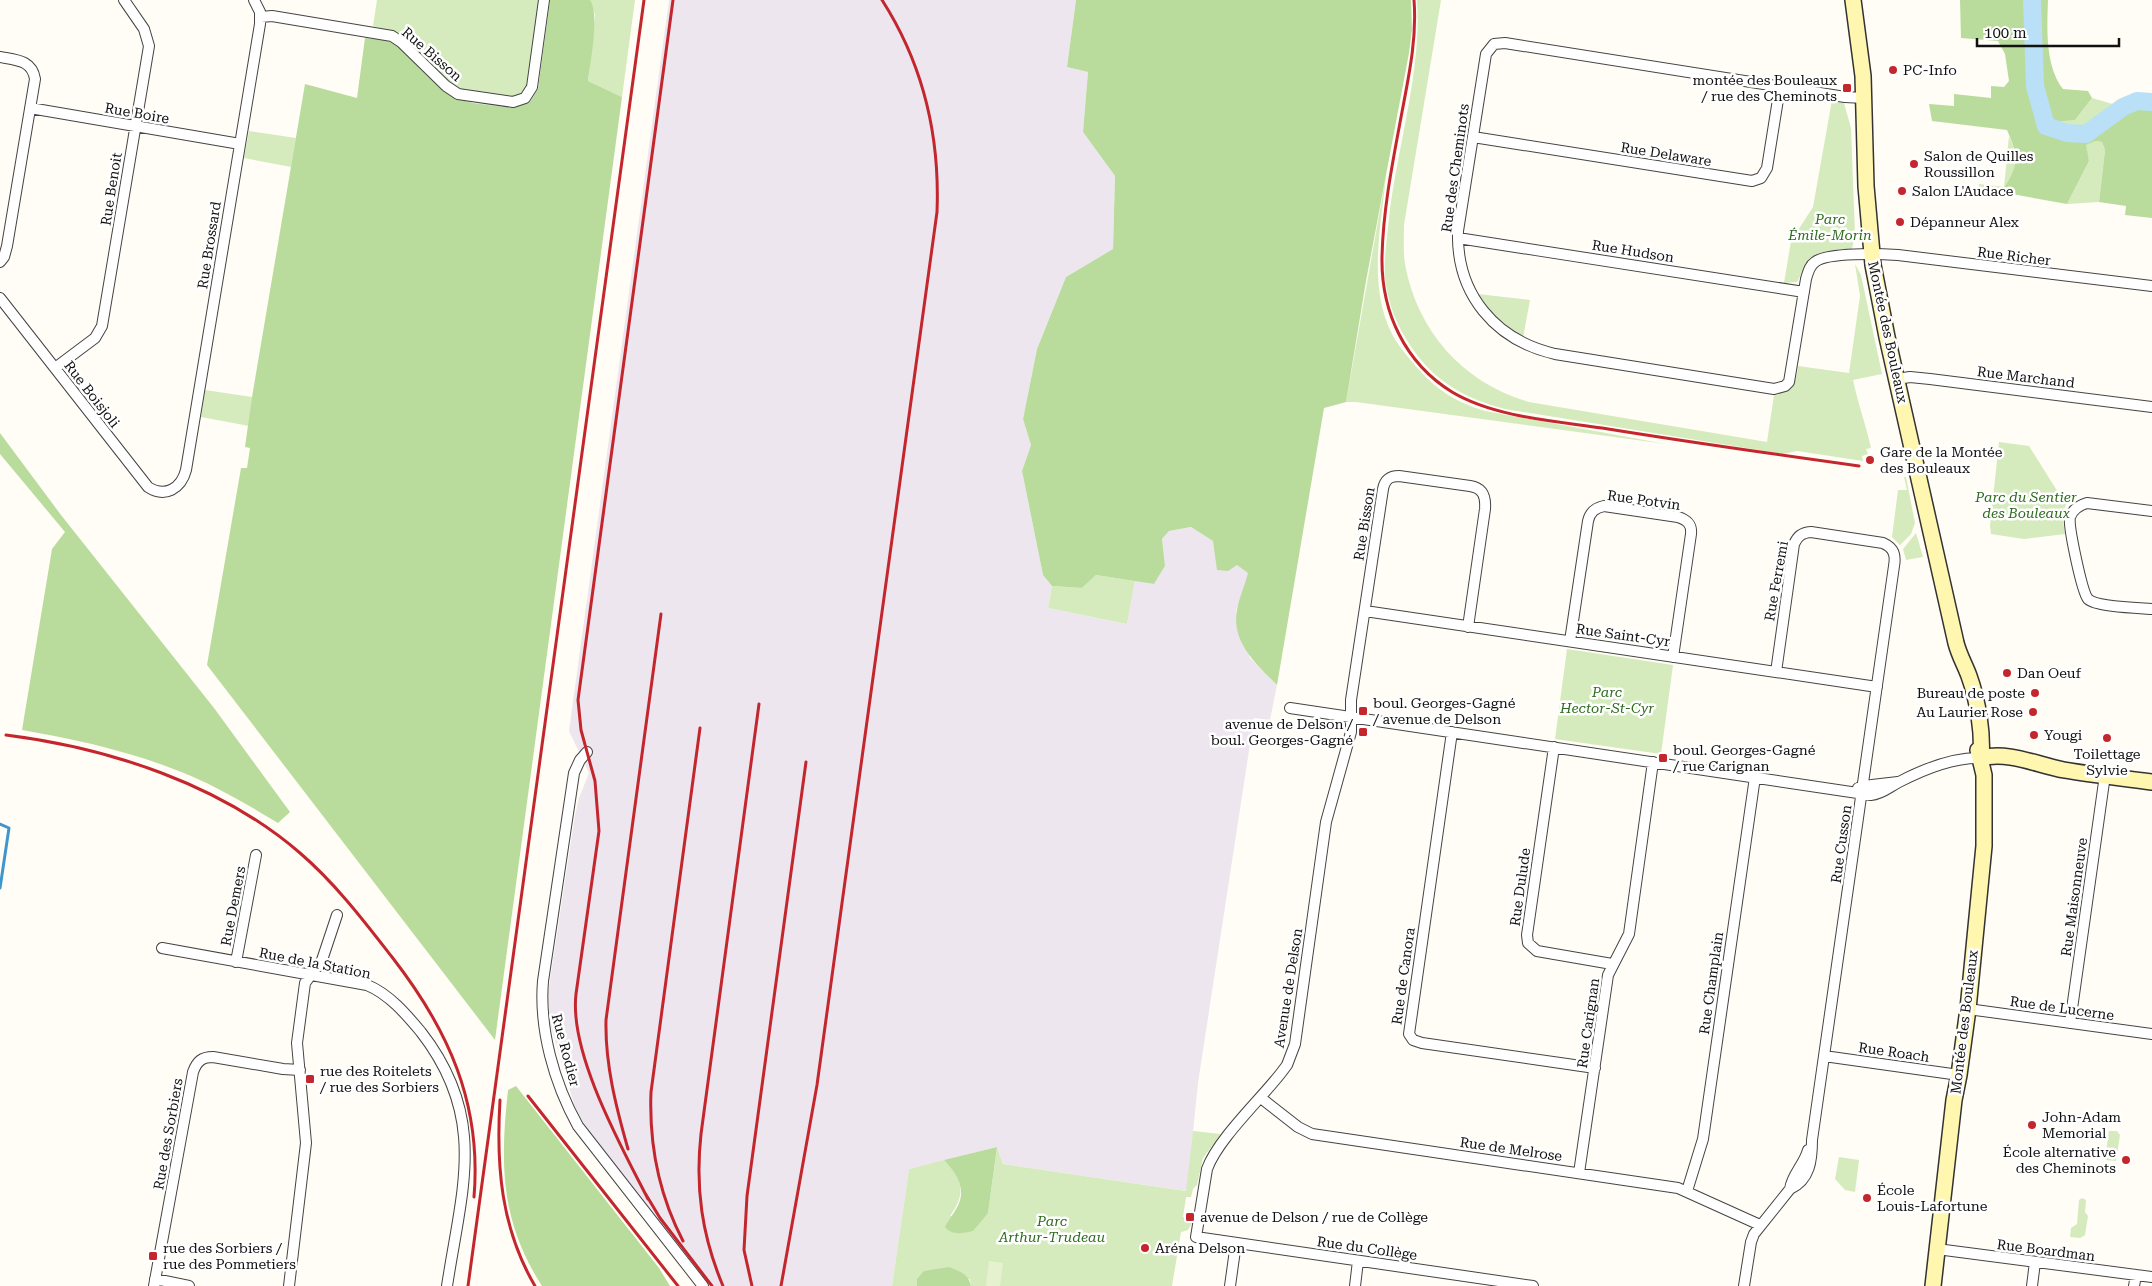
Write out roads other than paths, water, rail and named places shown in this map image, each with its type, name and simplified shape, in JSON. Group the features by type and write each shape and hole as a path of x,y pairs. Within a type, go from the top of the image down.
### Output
{"street":[{"name":"Rue Benoit","path":"55,368 95,338 100,330 149,43 144,29 124,0"},
{"path":"254,0 261,17"},
{"name":"Rue Bisson","path":"261,17 272,16 389,35 401,42 454,92 508,102 526,98 531,90 544,0"},
{"name":"Montée des Bouleaux","path":"1854,0 1864,98 1866,186 1872,254 1897,379 1960,658 1969,676 1982,736 1984,846 1968,1009 1960,1076 1954,1100 1933,1286"},
{"name":"Rue Brossard","path":"171,491 182,482 186,470 261,17"},
{"name":"Rue des Cheminots","path":"1864,98 1845,97 1499,43 1490,47 1486,54 1458,238 1463,272 1474,299 1495,324 1523,344 1555,354 1766,388 1780,388 1789,382 1808,272 1814,262 1826,258 1872,254"},
{"path":"0,57 24,62 32,71 35,79 8,246 0,262"},
{"name":"Rue Delaware","path":"1473,137 1752,181 1762,178 1767,168 1780,87"},
{"name":"Rue Boire","path":"30,108 240,144"},
{"name":"Rue Hudson","path":"1458,238 1804,292"},
{"name":"Rue Richer","path":"1872,254 1928,258 2152,286"},
{"name":"Rue Boisjoli","path":"0,298 148,487 156,491 171,491"},
{"name":"Rue Marchand","path":"1897,379 1910,377 1930,379 2152,407"},
{"name":"Rue Bisson","path":"1351,717 1350,703 1383,489 1387,479 1400,476 1461,485 1480,490 1486,503 1468,627"},
{"path":"2152,511 2087,503 2073,511 2070,522 2083,587 2088,598 2097,603 2152,609"},
{"name":"Rue Potvin","path":"1570,641 1588,521 1594,509 1604,506 1678,517 1688,522 1691,526 1691,534 1673,657"},
{"name":"Rue Ferremi","path":"1776,672 1794,544 1797,538 1804,533 1811,532 1883,543 1894,552"},
{"name":"Rue Cusson","path":"1744,1286 1751,1242 1760,1225 1790,1189 1798,1185 1808,1171 1812,1158 1812,1140 1894,566 1894,552"},
{"name":"Rue Saint-Cyr","path":"1364,611 1877,687"},
{"path":"1290,708 1850,791 1862,790 1876,795 1898,782 1953,760 1993,755 2028,760 2063,770 2152,782"},
{"name":"Avenue de Delson","path":"1196,1237 1207,1169 1210,1161 1286,1065 1294,1044 1326,822 1351,732 1351,717"},
{"name":"Rue de Canora","path":"1452,732 1409,1034 1413,1040 1422,1043 1595,1068"},
{"name":"Rue Dulude","path":"1554,748 1527,935 1528,943 1537,951 1612,964"},
{"name":"Rue Rodier","path":"587,752 580,760 574,773 543,980 544,1031 566,1103 578,1126 703,1286"},
{"name":"Rue Carignan","path":"1579,1173 1608,975 1629,934 1653,762"},
{"name":"Rue Maisonneuve","path":"2070,1023 2105,775"},
{"name":"Rue Champlain","path":"1687,1191 1702,1139 1755,777"},
{"name":"Rue Demers","path":"236,962 256,855"},
{"path":"289,1286 306,1151 297,1030 305,983 322,960 337,915"},
{"name":"Rue de la Station","path":"162,948 367,986 386,996 417,1027 434,1050 449,1077 461,1113 466,1153 447,1286"},
{"name":"Rue de Lucerne","path":"1968,1009 2152,1034"},
{"name":"Rue des Sorbiers","path":"155,1283 196,1064 202,1058 213,1056 283,1069 300,1070"},
{"name":"Rue Roach","path":"1824,1056 1960,1076"},
{"name":"Rue de Melrose","path":"1261,1098 1298,1127 1312,1134 1579,1173 1687,1191 1760,1225"},
{"name":"Rue du Collège","path":"1196,1237 1358,1261 1472,1282 1533,1286"},
{"path":"1230,1286 1236,1243"},
{"name":"Rue Boardman","path":"1937,1249 2152,1277"},
{"path":"1355,1286 1358,1261"},
{"path":"2032,1286 2035,1262"},
{"path":"2134,1286 2136,1275"},
{"path":"155,1283 189,1286"}],"waterway":[{"path":"2032,0 2035,86 2046,126 2067,133 2086,134 2123,107 2137,101 2152,102"},
{"path":"0,824 9,828 0,888"}],"railway":[{"path":"468,1286 644,0"},
{"path":"648,1199 599,1099 580,1043 576,1018 576,994 599,831 595,781 581,730 578,700 673,0"},
{"path":"781,1286 817,1085 937,212 935,156 932,128 926,102 908,49 882,0"},
{"path":"1414,0 1412,56 1389,184 1382,257 1386,297 1391,316 1409,351 1421,366 1435,380 1452,392 1505,413 1859,466"},
{"path":"628,1149 609,1069 606,1020 661,614"},
{"path":"723,1286 705,1230 700,1193 699,1154 759,704"},
{"path":"683,1241 668,1206 657,1169 652,1131 651,1092 700,728"},
{"path":"6,735 84,749 162,773 235,807 269,829 313,865 349,903 392,957 430,1012 445,1040 457,1069 466,1099 472,1130 475,1163 474,1197"},
{"path":"752,1286 744,1250 747,1196 806,762"},
{"path":"528,1096 678,1286"},
{"path":"500,1100 499,1149 503,1196 515,1242 535,1286"},
{"path":"645,1193 660,1218 712,1286"}],"place":[{"name":"PC-Info","path":"1893,70"},
{"name":"montée des Bouleaux / rue des Cheminots","path":"1847,88"},
{"name":"Salon de Quilles Roussillon","path":"1914,164"},
{"name":"Salon L'Audace","path":"1902,191"},
{"name":"Dépanneur Alex","path":"1900,222"},
{"name":"Gare de la Montée des Bouleaux","path":"1870,460"},
{"name":"Dan Oeuf","path":"2007,673"},
{"name":"Bureau de poste","path":"2035,693"},
{"name":"boul. Georges-Gagné / avenue de Delson","path":"1363,711"},
{"name":"Au Laurier Rose","path":"2033,712"},
{"name":"avenue de Delson / boul. Georges-Gagné","path":"1363,732"},
{"name":"Yougi","path":"2034,735"},
{"name":"Toilettage Sylvie","path":"2107,738"},
{"name":"boul. Georges-Gagné / rue Carignan","path":"1663,758"},
{"name":"rue des Roitelets / rue des Sorbiers","path":"310,1079"},
{"name":"John-Adam Memorial","path":"2032,1125"},
{"name":"École alternative des Cheminots","path":"2126,1160"},
{"name":"École Louis-Lafortune","path":"1867,1198"},
{"name":"avenue de Delson / rue de Collège","path":"1190,1217"},
{"name":"Aréna Delson","path":"1145,1248"},
{"name":"rue des Sorbiers / rue des Pommetiers","path":"153,1256"}],"park label":[{"name":"Parc Émile-Morin","path":"1830,227"},
{"name":"Parc du Sentier des Bouleaux","path":"2026,506"},
{"name":"Parc Hector-St-Cyr","path":"1607,700"},
{"name":"Parc Arthur-Trudeau","path":"1052,1230"}]}
